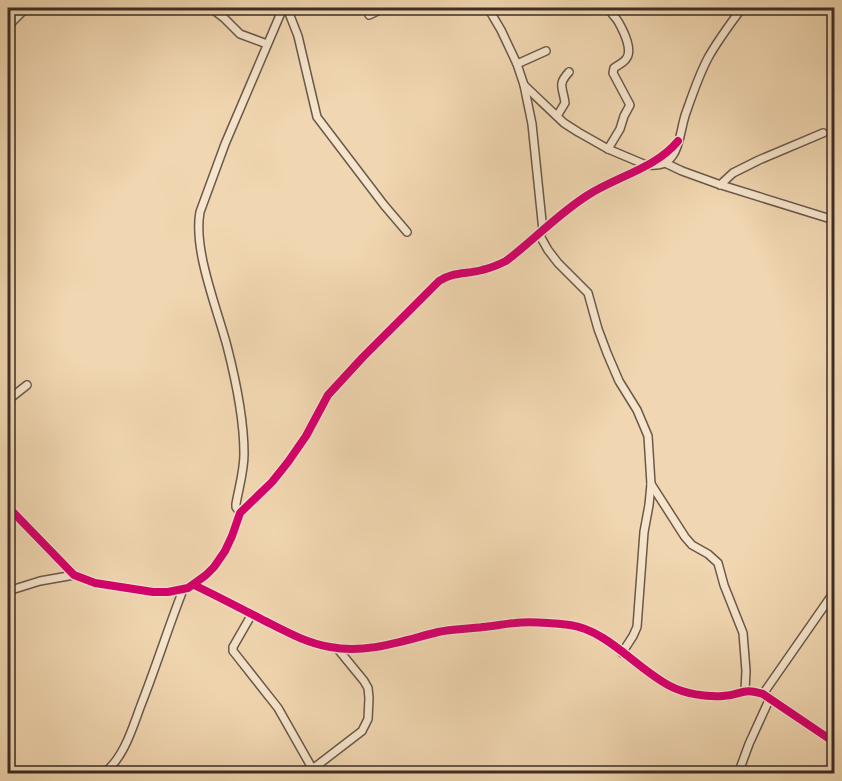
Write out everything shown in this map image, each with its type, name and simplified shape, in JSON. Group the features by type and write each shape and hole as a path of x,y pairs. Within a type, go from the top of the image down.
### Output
{"street":[{"path":"8,26 26,8"},
{"path":"211,8 240,34 267,44"},
{"path":"240,513 236,504 243,469 242,424 227,347 200,244 198,223 225,144 267,44 285,8"},
{"path":"285,8 298,36 317,117 407,232"},
{"path":"369,15 384,8"},
{"path":"488,8 517,64 524,85 532,124 541,232 548,250 584,289 590,299 607,353 648,436 651,484 644,532 637,627 622,653"},
{"path":"608,8 618,21 629,48 629,55 614,68 613,73 630,105 620,129 608,148"},
{"path":"524,85 578,132 647,165 657,166 674,154 684,118 707,60 742,8"},
{"path":"517,64 546,51"},
{"path":"557,116 565,103 562,80 569,72"},
{"path":"720,185 733,172 823,134"},
{"path":"662,161 691,175 720,185 834,220"},
{"path":"8,507 74,575 95,583 160,593 183,590 194,585 220,558 232,536 240,513 272,482 288,462 306,436 322,405 340,381 439,281 448,276 481,271 506,261 588,195 647,165"},
{"path":"8,400 27,385"},
{"path":"651,484 685,537 692,545 718,563 742,633 746,671 745,690"},
{"path":"8,591 40,581 74,575"},
{"path":"194,585 299,638 338,648 360,649 392,645 439,632 518,623 579,627 598,635 671,687 687,693 723,696 752,690 770,698 834,742"},
{"path":"103,774 115,762 124,746 183,590"},
{"path":"763,694 834,592"},
{"path":"252,614 233,647 233,651 278,708 309,771 362,731 368,719 368,688 338,648"},
{"path":"738,774 748,744 770,698"}],"cycle path":[{"path":"8,507 74,575 95,583 153,592 188,588 214,567 225,551 240,513 272,482 288,462 306,436 328,395 439,281 506,261 577,202 648,165 678,141"},
{"path":"194,585 312,643 344,649 371,648 443,631 522,622 584,628 597,634 658,679 676,689 710,696 746,691 763,694 834,742"}]}
